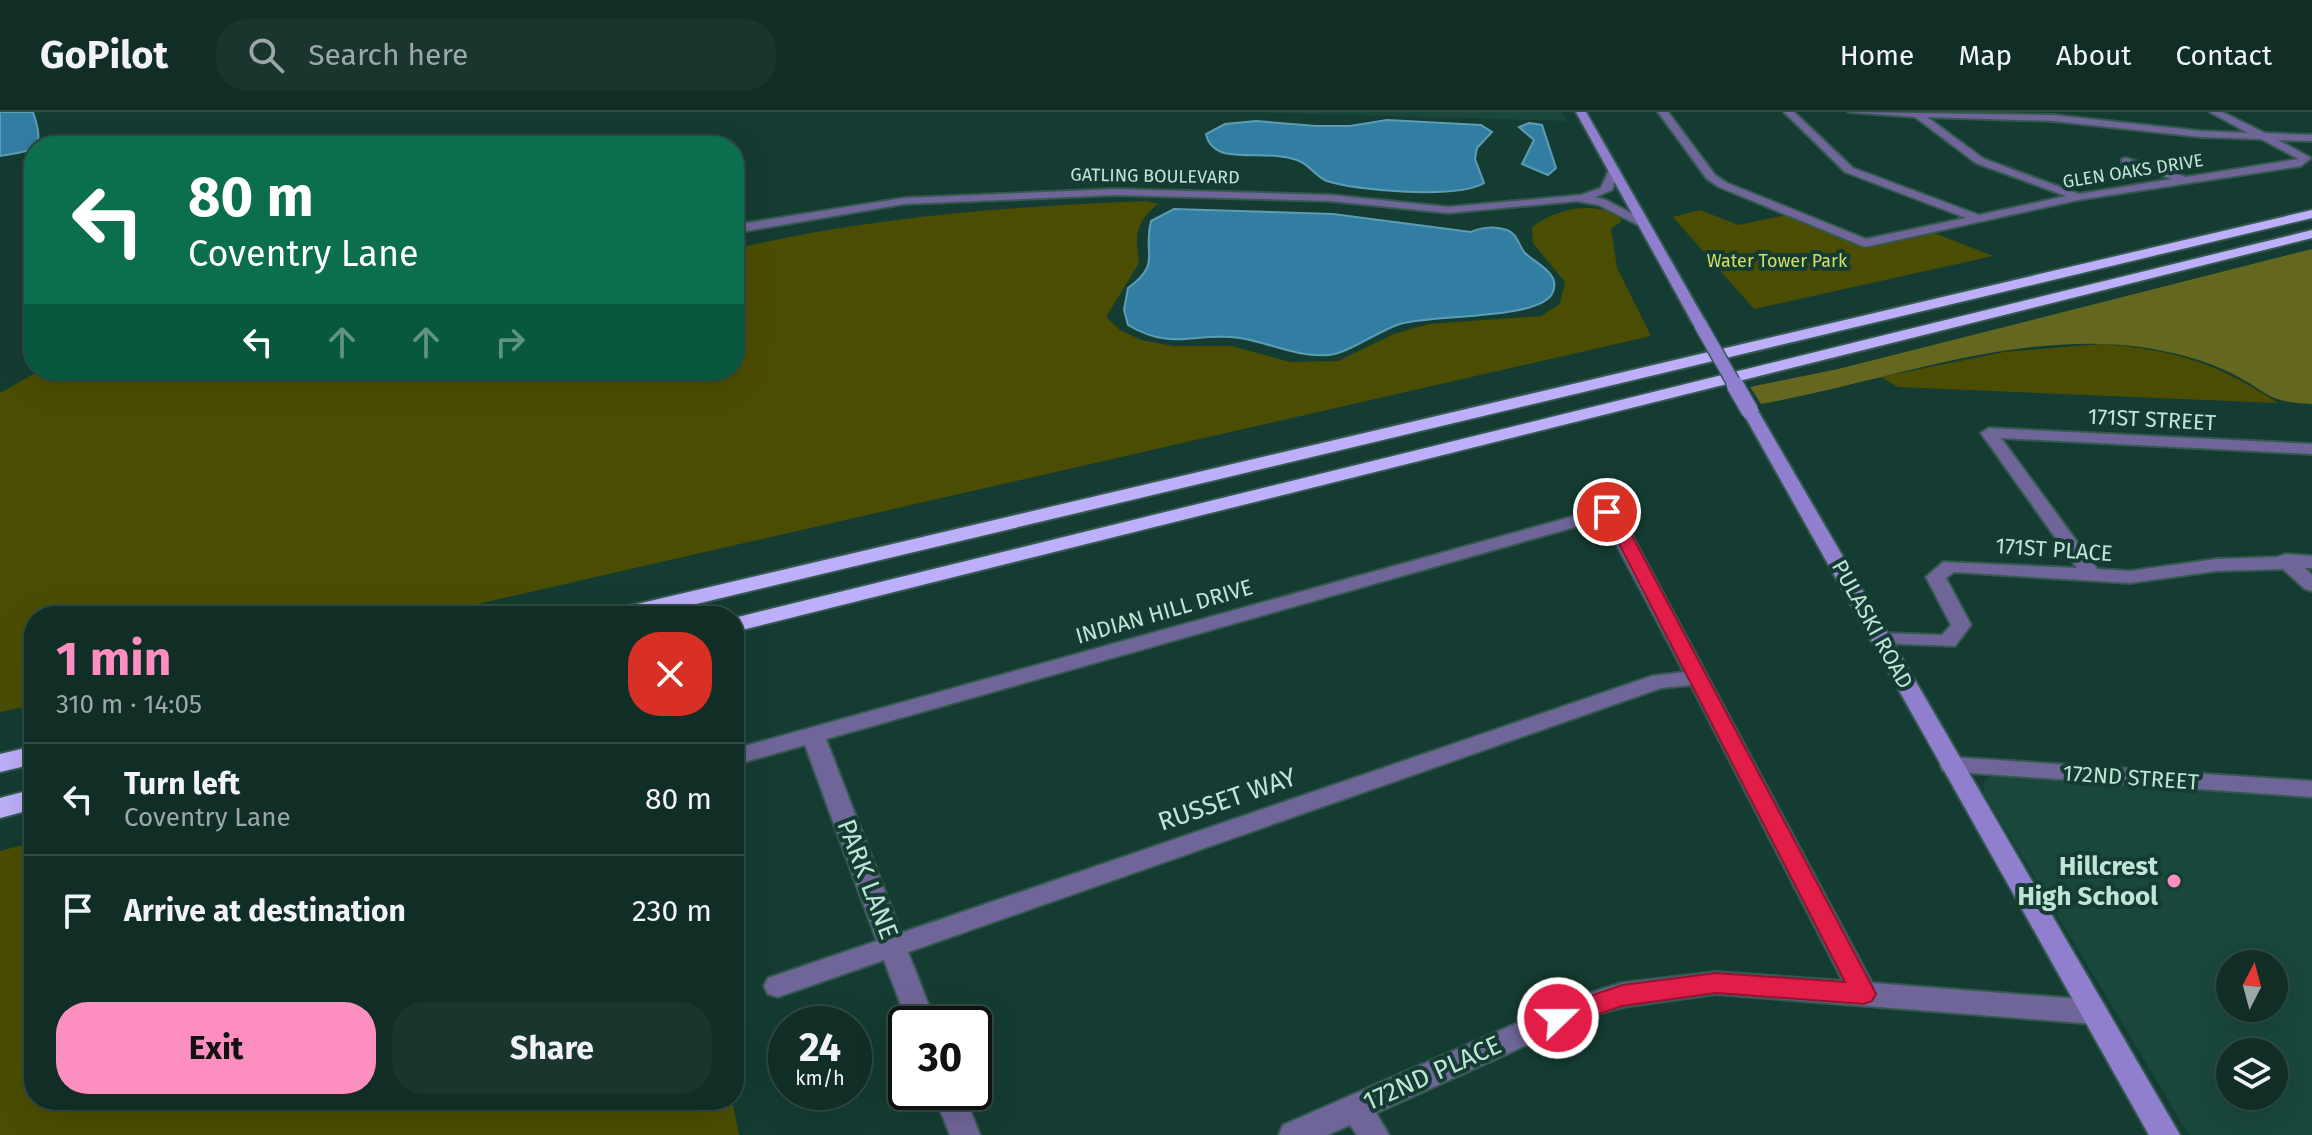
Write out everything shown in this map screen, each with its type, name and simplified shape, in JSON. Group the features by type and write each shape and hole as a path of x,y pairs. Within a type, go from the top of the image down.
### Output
{"highway":[{"path":"658,606 2312,214"},
{"path":"744,623 2312,234"},
{"path":"0,763 24,757"},
{"path":"0,808 24,802"}],"main road":[{"name":"PULASKI ROAD","path":"1581,112 1883,639 1951,765 2165,1135"}],"street":[{"name":"GLEN OAKS DRIVE","path":"1663,112 1711,177 1723,185 1865,243 2078,197 2301,163 2306,158 2215,112"},
{"path":"1789,112 1849,170 1977,219"},
{"path":"1853,112 1965,113 2053,118 2201,134 2312,138"},
{"path":"1917,114 1980,161 2078,197"},
{"path":"2126,161 2186,180"},
{"name":"GATLING BOULEVARD","path":"744,227 904,201 1057,193 1331,198 1448,210 1577,198 1606,190 1614,169"},
{"name":"GATLING BOULEVARD","path":"1577,198 1602,202 1644,224"},
{"name":"171ST STREET","path":"2093,577 1989,433 2312,449"},
{"name":"INDIAN HILL DRIVE","path":"744,754 1607,512 1621,532 1697,678"},
{"path":"2285,560 2312,585"},
{"name":"171ST PLACE","path":"1883,639 1948,642 1961,625 1936,577 1950,566 2093,577 2167,574 2216,565 2285,560 2312,562"},
{"path":"1697,678 1864,994"},
{"name":"RUSSET WAY","path":"778,986 1659,681 1697,678"},
{"name":"PARK LANE","path":"813,735 915,1006"},
{"name":"172ND STREET","path":"1951,765 2312,789"},
{"name":"172ND PLACE","path":"1294,1135 1587,1005 1622,995 1716,983 2094,1012"},
{"path":"1355,1107 1374,1135"},
{"path":"955,1110 965,1135"}],"shaded area":[{"path":"1245,112 1562,112 1567,121"},
{"name":"Hillcrest High School","path":"1991,775 2312,797 2312,1135 2189,1135 1984,793 1984,783"}],"green space":[{"path":"1146,201 1158,204 1141,223 1137,245 1139,263 1106,317 1120,330 1141,340 1173,346 1231,346 1290,362 1338,361 1394,334 1429,324 1541,316 1560,304 1565,282 1533,243 1532,227 1564,211 1586,208 1608,211 1620,215 1621,222 1611,228 1617,268 1651,336 469,606 24,606 24,707 0,712 0,393 24,380 744,380 744,247 837,228 1041,206"},
{"name":"Water Tower Park","path":"1700,210 1738,225 1786,215 1865,248 1934,233 1993,256 1754,309 1673,217"},
{"path":"2312,249 2312,404 2277,399 2224,370 2189,357 2141,347 2093,344 1998,352 1761,404 1750,387 1838,369"},
{"path":"2102,344 2152,350 2215,368 2278,403 1898,387 1881,377 2004,352"},
{"path":"24,845 24,1110 734,1110 739,1135 0,1135 0,851"}],"water":[{"path":"0,112 33,112 38,136 24,136 24,152 0,156"},
{"path":"1387,120 1481,125 1492,132 1477,148 1475,159 1484,183 1471,188 1431,192 1341,185 1319,177 1301,162 1288,158 1224,153 1212,146 1207,138 1206,134 1225,124 1256,121 1316,126 1350,126"},
{"path":"1529,123 1542,125 1556,168 1548,175 1522,164 1534,140 1519,127"},
{"path":"1174,209 1333,214 1471,232 1503,229 1511,232 1525,253 1551,275 1554,287 1552,294 1543,302 1527,308 1400,324 1336,354 1294,352 1240,338 1158,337 1128,325 1124,310 1128,288 1139,279 1148,264 1151,221"}],"place":[{"name":"Hillcrest High School","path":"2174,881"}],"route":[{"path":"1558,1018 1587,1005 1622,995 1716,983 1864,994 1621,532 1607,512"}]}
